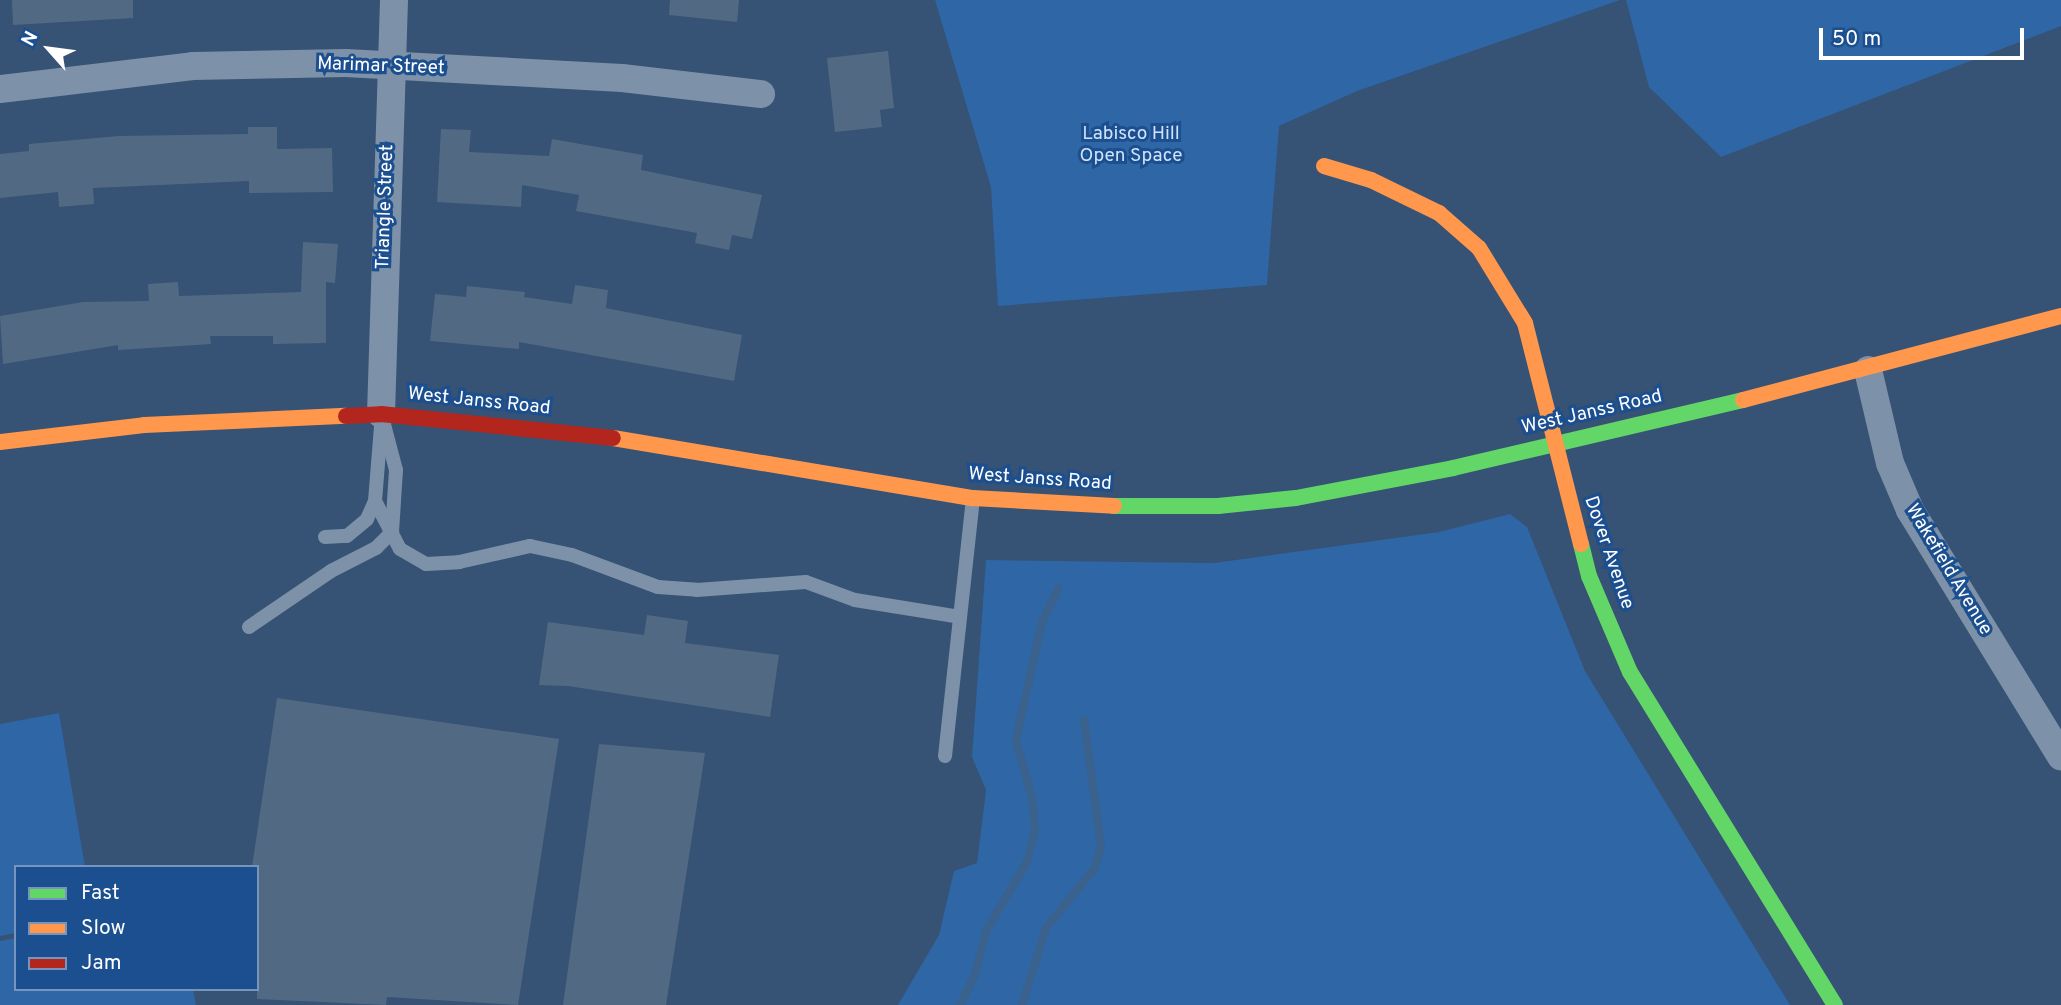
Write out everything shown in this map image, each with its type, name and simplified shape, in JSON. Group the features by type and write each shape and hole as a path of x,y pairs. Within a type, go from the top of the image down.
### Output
{"main road":[{"name":"Dover Avenue","path":"1324,166 1371,180 1439,213 1479,248 1525,323 1589,576 1630,672 1835,1005"},
{"name":"West Janss Road","path":"0,442 144,425 382,414 619,439 973,498 1141,509 1296,498 1373,486 1868,370 2061,316"}],"street":[{"name":"Triangle Street","path":"382,414 394,0"},
{"name":"Marimar Street","path":"0,89 193,66 346,63 622,78 761,94"},
{"name":"Wakefield Avenue","path":"1868,370 1890,463 1910,510 2061,756"}],"lane":[{"path":"325,537 357,531 375,500 382,414"},
{"path":"249,627 331,571 376,548 392,532 396,470 382,414"},
{"path":"945,756 973,498"},
{"path":"375,500 408,558 426,564 459,562 530,546 572,555 658,587 697,590 806,582 855,600 960,617"}],"green space":[{"name":"Labisco Hill Open Space","path":"935,0 1620,0 1357,91 1279,126 1267,285 998,306 991,187"},
{"path":"1626,0 2061,0 2061,26 1721,157 1649,87"},
{"path":"1510,514 1527,527 1585,671 1790,1005 898,1005 939,935 954,871 977,863 986,790 972,757 986,560 1214,563 1439,532"},
{"path":"59,713 85,865 14,865 14,933 0,936 0,724"},
{"path":"14,938 14,991 193,991 196,1005 0,1005 0,941"}],"building":[{"path":"12,0 133,0 133,18 13,25"},
{"path":"670,0 739,0 737,22 669,15"},
{"path":"888,51 894,108 880,110 882,127 835,132 827,58"},
{"path":"248,127 277,127 277,149 332,148 333,192 249,193 249,181 93,188 94,204 59,207 58,192 0,198 0,154 29,151 29,144 119,136 248,134"},
{"path":"441,129 471,130 469,152 549,156 552,139 643,155 641,170 762,195 752,239 732,235 729,250 695,243 697,233 576,211 579,195 522,185 521,207 437,202"},
{"path":"303,242 338,244 335,283 326,282 326,343 273,344 273,336 210,336 211,344 118,350 118,345 3,364 0,316 83,302 149,301 148,284 178,282 179,296 301,292"},
{"path":"575,285 608,290 606,308 742,335 734,381 519,342 519,349 430,341 435,294 466,297 467,286 525,292 524,297 572,304"},
{"path":"647,615 688,621 685,643 779,655 770,717 568,686 539,685 548,622 644,635"},
{"path":"277,698 559,739 518,1005 387,997 386,1005 257,999 259,865 252,865"},
{"path":"599,744 705,753 666,1005 563,1005"}],"waterway":[{"path":"960,1005 975,974 987,929 1027,862 1035,830 1032,798 1016,740 1042,622 1058,589"},
{"path":"1022,1005 1046,928 1094,869 1101,847 1084,720"}],"traffic: fast":[{"path":"1114,506 1218,506 1296,498 1453,468 1743,400"},
{"path":"1581,544 1589,576 1630,672 1835,1005"}],"traffic: slow":[{"path":"1324,166 1371,180 1439,213 1479,248 1525,323 1581,544"},
{"path":"1743,400 2061,316"},
{"path":"0,442 144,425 346,416"},
{"path":"613,438 973,498 1114,506"}],"traffic: jam":[{"path":"346,416 381,414 613,438"}]}
